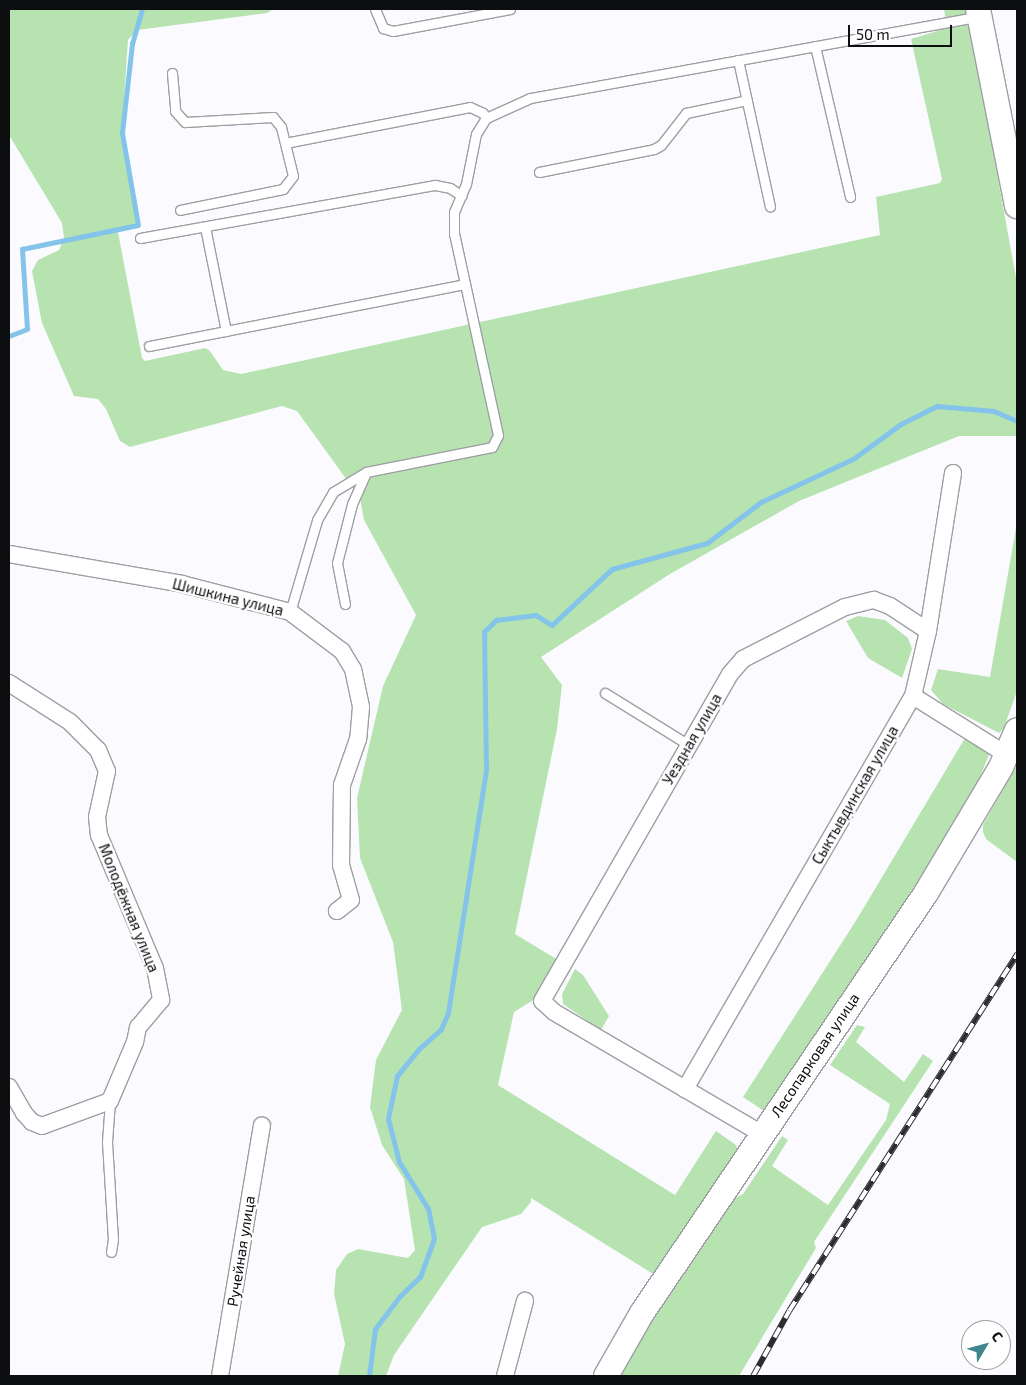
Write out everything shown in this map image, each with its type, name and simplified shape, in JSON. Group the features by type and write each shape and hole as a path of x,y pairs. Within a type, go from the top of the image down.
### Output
{"street":[{"path":"979,12 1017,206"},
{"name":"Сыктывдинская улица","path":"685,1089 913,696 928,632 953,473"},
{"name":"Шишкина улица","path":"9,554 182,584 290,612 342,650 353,669 361,707 358,739 342,785 341,865 351,900 337,910"},
{"name":"Уездная улица","path":"685,1089 554,1012 542,1001 730,674 743,659 845,606 874,600 890,606 928,632"},
{"name":"Молодёжная улица","path":"9,684 70,722 98,750 107,771 98,817 99,835 155,968 161,1000 138,1027 136,1042 110,1100"},
{"path":"913,696 1007,755"},
{"name":"Лесопарковая улица","path":"606,1376 642,1313 926,893 1007,755 1017,730"},
{"path":"9,1087 24,1113 32,1122 42,1126 110,1100"},
{"path":"685,1089 762,1134"},
{"name":"Ручейная улица","path":"220,1376 262,1126"},
{"path":"505,1376 525,1301"}],"lane":[{"path":"375,9 383,28 394,31 510,9"},
{"path":"290,612 317,520 333,492 366,472 492,447 498,435 454,234 454,212 462,196 476,134 486,118 530,98 815,46 979,12"},
{"path":"815,46 850,197"},
{"path":"738,60 770,206"},
{"path":"172,72 175,111 185,122 274,117 281,127 293,176 283,189 180,210"},
{"path":"539,172 654,149 661,145 686,112 747,100"},
{"path":"285,143 470,107 483,113 486,118"},
{"path":"140,238 435,185 450,188 462,196"},
{"path":"205,227 226,331"},
{"path":"149,346 465,284"},
{"path":"345,604 337,562 354,495 366,472"},
{"path":"604,693 689,745"},
{"path":"110,1100 106,1142 113,1239 111,1252"}],"green space":[{"path":"9,9 273,9 267,13 137,30 128,40 122,129 139,221 136,226 118,232 142,358 145,361 205,348 210,351 223,370 241,374 880,235 876,197 940,183 942,179 911,39 947,28 944,9 967,9 1017,283 1017,436 959,436 799,501 670,574 541,657 562,685 557,729 515,934 558,960 535,999 514,1012 498,1085 675,1195 716,1131 736,1145 738,1150 658,1277 531,1198 531,1202 521,1214 482,1227 394,1355 386,1376 338,1376 345,1344 334,1294 336,1270 347,1254 358,1249 408,1258 415,1250 404,1179 382,1145 370,1107 376,1060 402,1010 393,942 360,858 357,798 383,686 416,615 364,520 360,498 297,411 282,406 130,447 120,441 106,409 98,399 74,396 42,323 32,271 38,260 59,250 64,238 62,223 9,135"},
{"path":"1017,522 1017,691 1004,728 999,733 943,704 931,690 938,669 990,677"},
{"path":"858,616 885,620 908,638 912,649 902,678 868,658 846,621"},
{"path":"965,738 990,752 980,777 918,881 764,1111 743,1097 857,919"},
{"path":"1017,765 1017,862 986,839 983,825"},
{"path":"575,969 583,975 609,1016 601,1030 563,1004 562,994"},
{"path":"857,1025 865,1027 856,1042 904,1082 923,1054 933,1061 814,1242 816,1248 739,1376 619,1376 639,1340 727,1202 743,1194 782,1136 788,1140 772,1166 828,1205 886,1120 890,1104 830,1065"}],"waterway":[{"path":"9,336 27,329 22,249 138,225 122,133 132,44 142,9"},
{"path":"369,1376 375,1329 400,1296 420,1277 434,1239 428,1209 399,1162 388,1119 397,1076 419,1049 441,1029 448,1013 486,771 484,632 496,620 536,615 552,625 612,569 707,543 761,502 853,459 901,424 937,406 994,411 1017,421"}],"railway":[{"path":"753,1376 789,1311 1017,954"}]}
